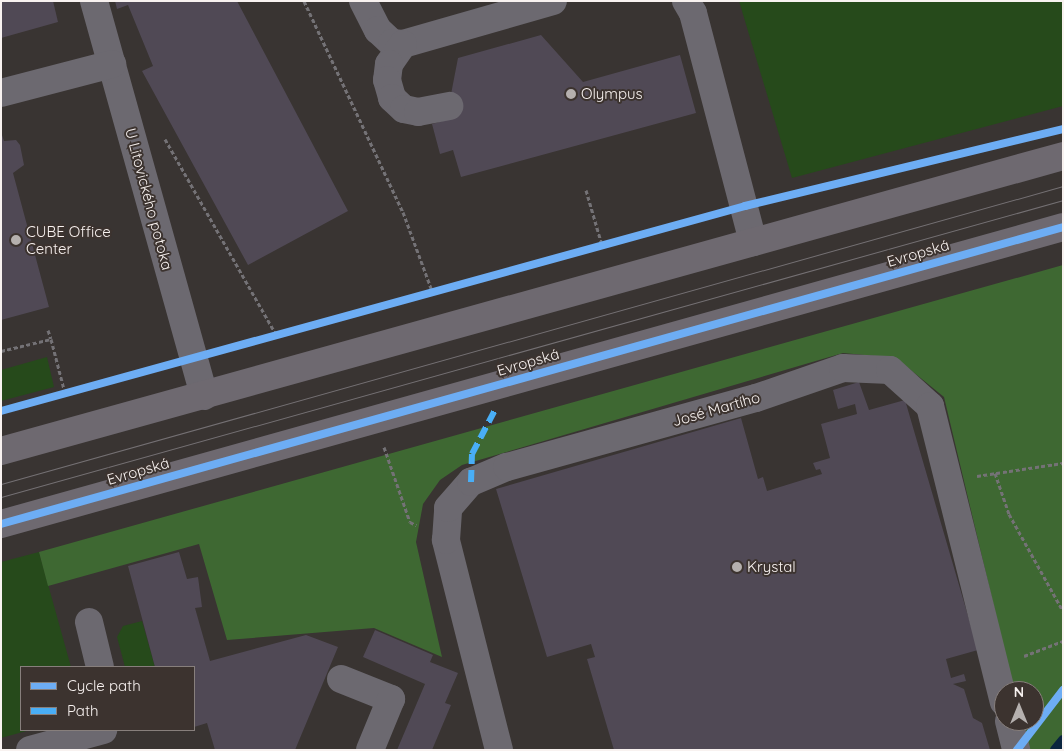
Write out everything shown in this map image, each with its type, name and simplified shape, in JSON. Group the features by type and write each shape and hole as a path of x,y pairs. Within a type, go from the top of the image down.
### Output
{"main road":[{"path":"1,451 1063,156"},
{"name":"Evropská","path":"1,524 1063,227"}],"street":[{"name":"U Litovického potoka","path":"94,1 204,396"},
{"path":"363,1 378,30 392,43 403,44 547,2"},
{"path":"686,1 693,13 753,242"},
{"path":"403,44 389,64 388,80 392,98 404,109 418,112 449,106"},
{"path":"1,93 112,64"},
{"name":"José Martího","path":"499,750 446,540 448,508 471,482 508,467 756,398 842,368 890,370 930,406 999,681"},
{"path":"89,622 100,666"},
{"path":"342,679 391,700 370,750"},
{"path":"30,750 99,731"},
{"path":"1011,731 1016,750"}],"path":[{"path":"304,1 403,212 432,291"},
{"path":"161,131 276,334"},
{"path":"586,190 602,245"},
{"path":"593,248 612,242"},
{"path":"422,294 441,288"},
{"path":"48,330 65,393"},
{"path":"267,337 285,332"},
{"path":"1,351 51,339"},
{"path":"56,396 74,391"},
{"path":"382,440 410,522 446,540"},
{"path":"948,481 1063,463"},
{"path":"996,473 1008,514 1063,611"},
{"path":"995,667 1063,641"}],"green space":[{"path":"739,1 1063,1 1063,106 792,178"},
{"path":"1063,265 1063,750 1028,750 1023,731 1044,731 1044,681 1012,681 944,397 896,358 843,353 462,465 440,480 423,504 416,542 442,657 374,628 227,640 199,544 48,586 39,552"},
{"path":"47,357 54,387 1,401 1,370"},
{"path":"39,552 71,666 20,666 20,731 26,731 1,738 1,562"},
{"path":"142,621 155,666 125,666 117,637 123,626"}],"building":[{"path":"1,1 53,1 58,22 1,38"},
{"path":"115,1 237,1 348,211 248,265 142,71 153,66 128,5 117,9"},
{"name":"Olympus","path":"541,35 583,82 680,55 696,113 461,177 453,150 440,154 432,124 446,120 458,58"},
{"name":"CUBE Office Center","path":"1,132 4,141 16,140 20,145 24,165 13,173 49,307 1,320"},
{"name":"Krystal","path":"859,382 869,410 905,400 978,650 946,659 951,678 964,674 966,681 953,684 964,689 973,718 982,723 990,750 614,750 587,659 595,657 591,644 547,657 496,489 741,418 758,479 763,477 767,491 822,474 820,469 816,470 813,463 830,458 821,424 857,414 855,404 838,409 833,390"},
{"path":"179,552 187,579 198,577 202,607 195,608 210,661 306,635 338,647 295,750 215,750 207,723 195,727 195,666 155,666 128,566"},
{"path":"375,630 433,655 430,662 458,673 445,703 451,705 432,750 397,750 425,684 363,657"}],"waterway":[{"path":"1055,750 1063,740"}],"tram line":[{"path":"1,484 1063,186"},
{"path":"1,497 1063,200"}],"marked path":[{"path":"471,482 472,454 495,410"}],"cycle path":[{"path":"1,411 745,206 1063,129"},
{"path":"1,524 1063,227"},
{"path":"1017,750 1063,690"}],"place":[{"name":"Olympus","path":"571,94"},
{"name":"CUBE Office Center","path":"16,240"},
{"name":"Krystal","path":"737,567"}]}
